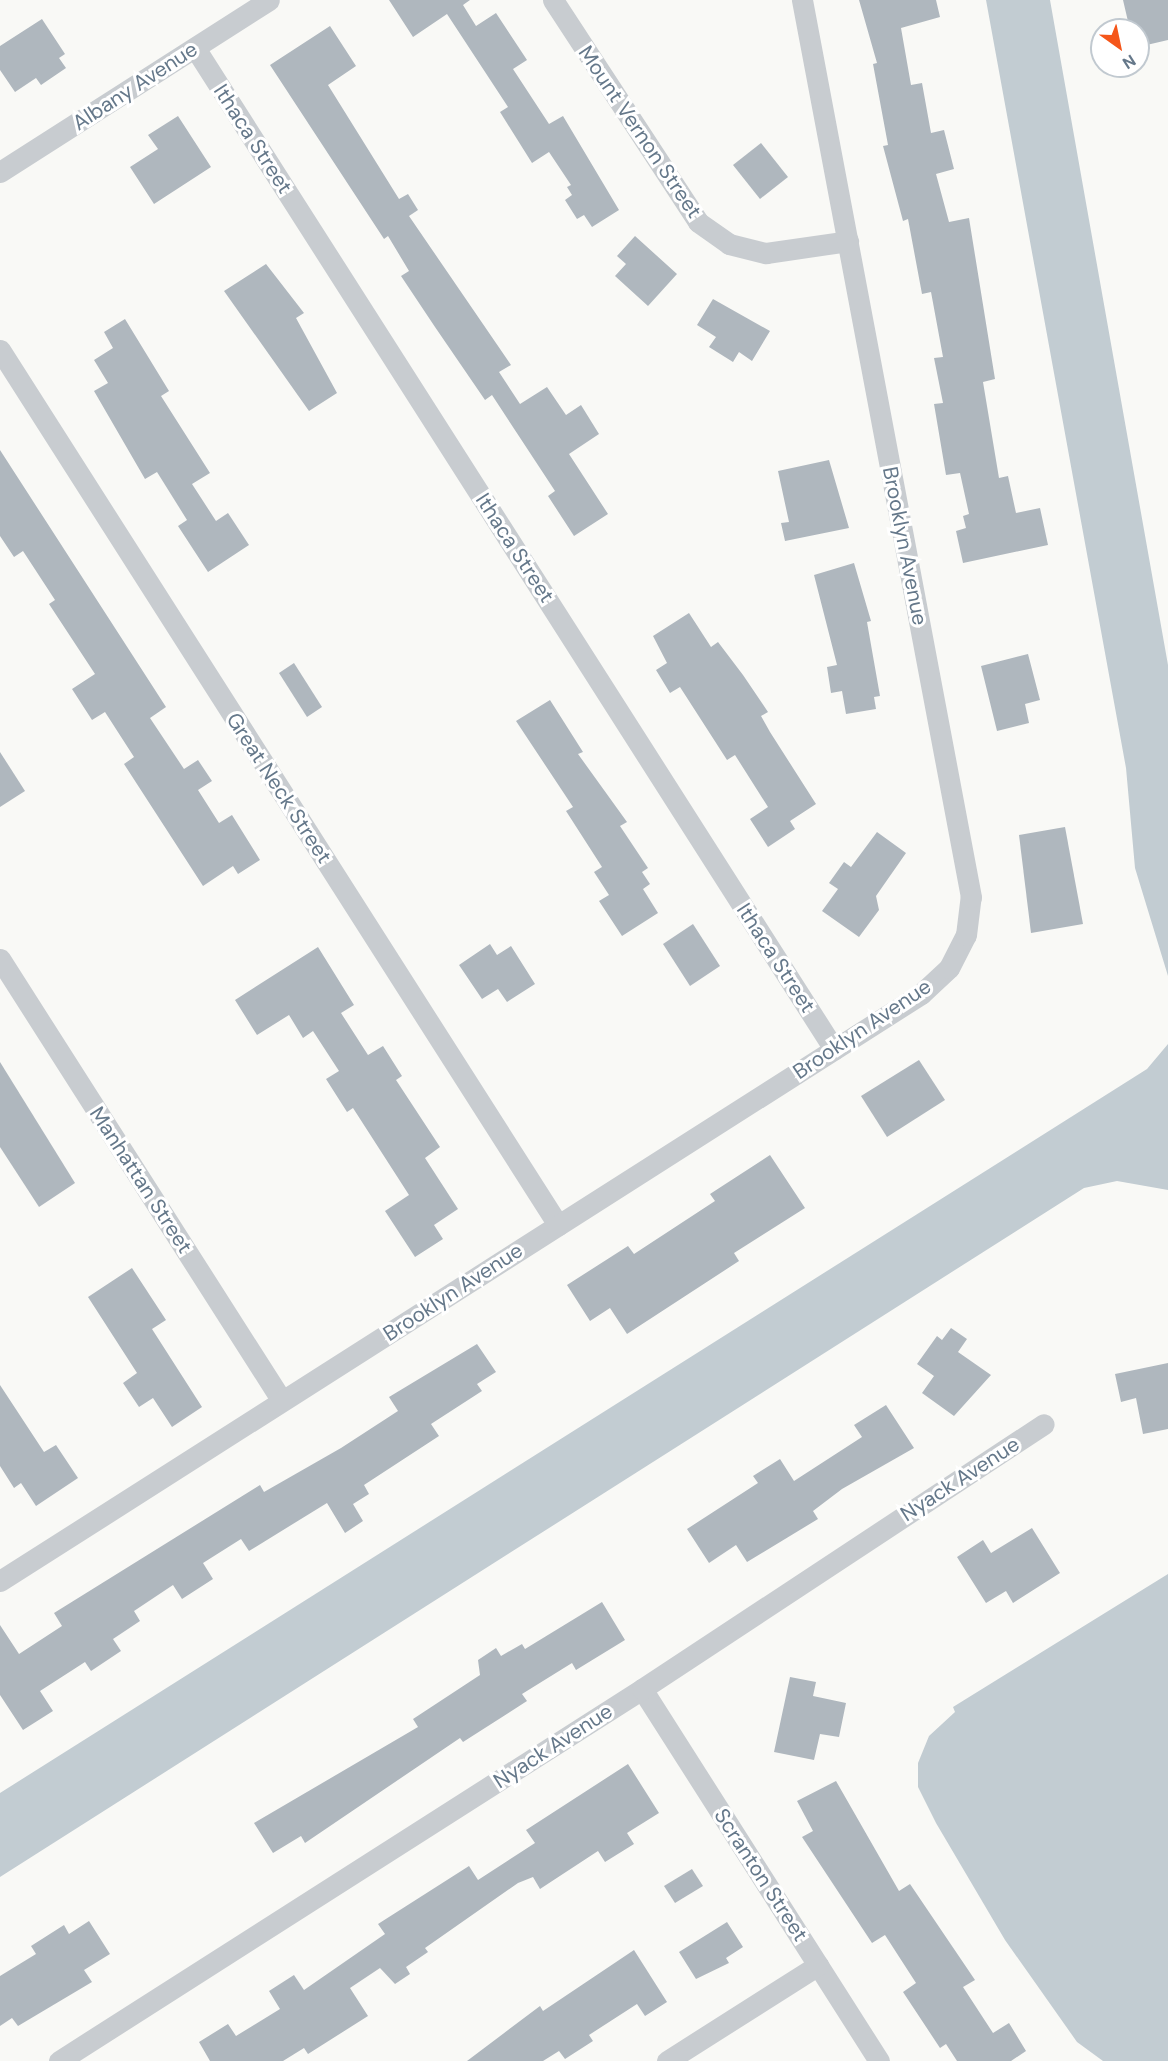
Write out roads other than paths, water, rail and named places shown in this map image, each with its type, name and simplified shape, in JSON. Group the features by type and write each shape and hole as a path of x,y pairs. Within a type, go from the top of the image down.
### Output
{"street":[{"name":"Albany Avenue","path":"0,172 269,0"},
{"name":"Mount Vernon Street","path":"553,0 698,222 729,244 766,253 848,241"},
{"name":"Brooklyn Avenue","path":"2,1575 282,1401 921,994 949,968 966,935 971,897 802,0"},
{"name":"Ithaca Street","path":"195,48 834,1049"},
{"name":"Great Neck Street","path":"0,350 558,1225"},
{"name":"Manhattan Street","path":"0,959 282,1401"},
{"name":"Nyack Avenue","path":"59,2061 642,1689 1044,1424"},
{"name":"Scranton Street","path":"642,1689 879,2061"},
{"path":"667,2061 818,1965"}]}
